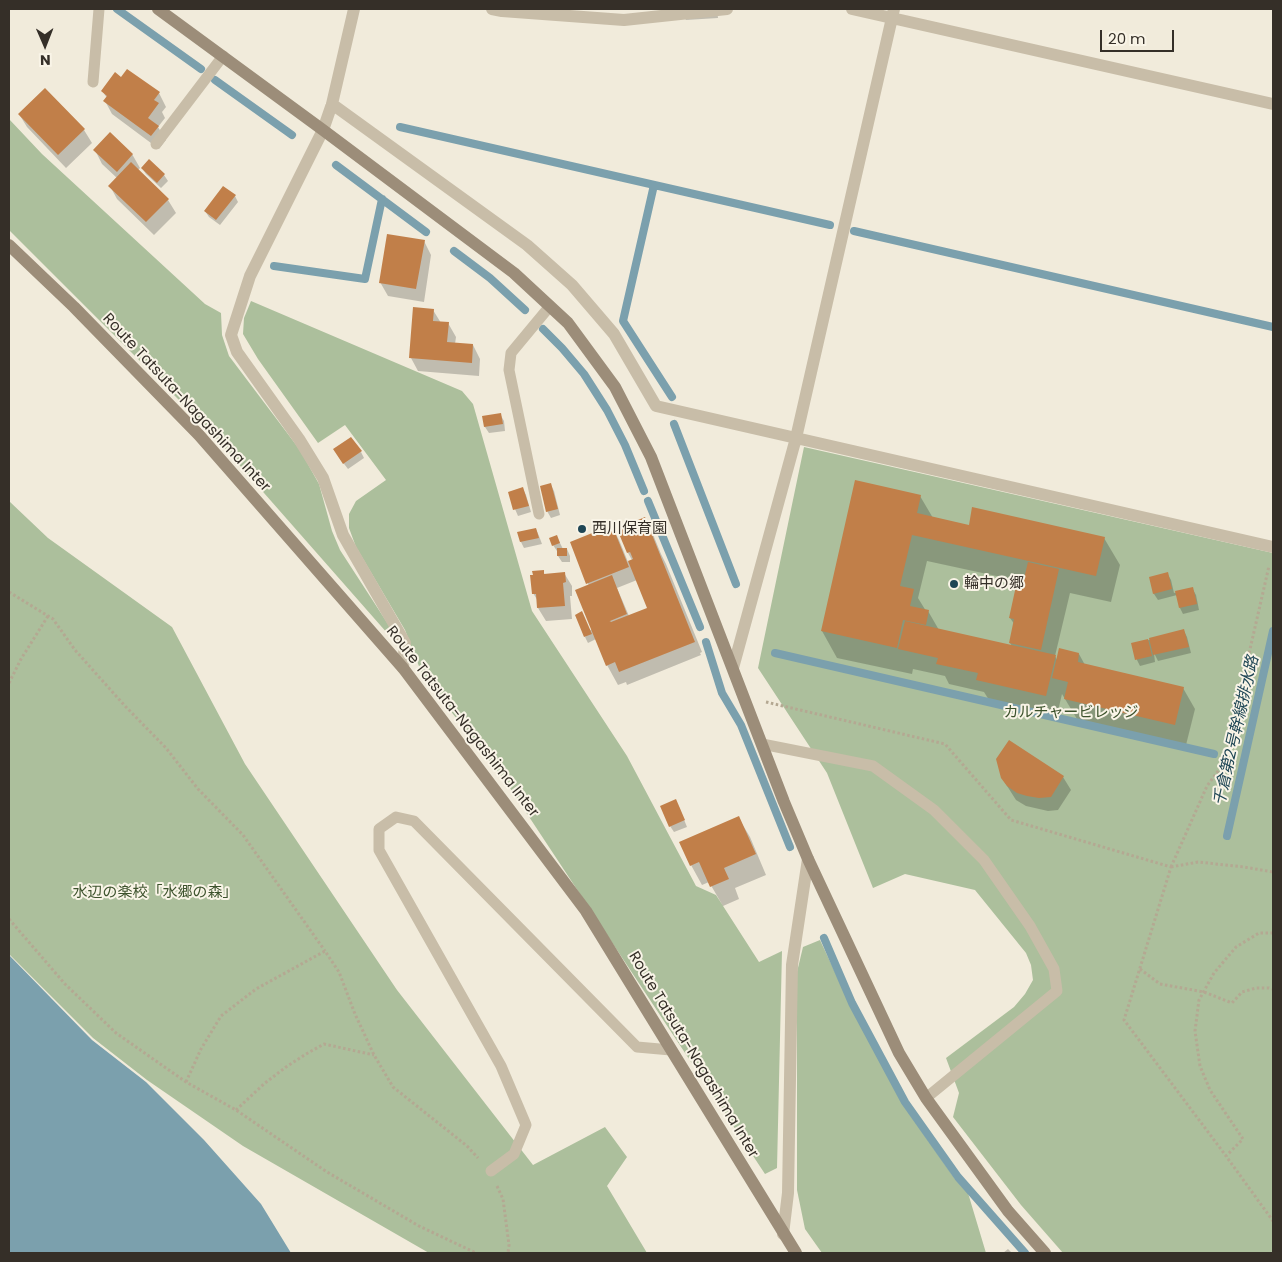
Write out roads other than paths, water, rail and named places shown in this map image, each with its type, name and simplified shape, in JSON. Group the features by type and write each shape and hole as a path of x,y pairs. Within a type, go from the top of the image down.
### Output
{"street":[{"path":"158,9 514,273 568,323 615,387 651,456 784,802 808,859 899,1053 926,1098 1008,1211 1045,1253"},
{"path":"354,9 332,104 323,130 250,276 231,335 237,352 299,439 323,478 343,534 405,643 403,668"},
{"path":"492,9 624,20 727,9"},
{"path":"852,9 893,13 1273,104"},
{"path":"733,668 796,438 893,13"},
{"path":"332,104 526,245 572,285 614,334 656,406 1273,547"},
{"name":"Route Tatsuta-Nagashima Inter","path":"9,245 74,307 199,436 403,668 586,912 796,1253"},
{"path":"783,1234 788,1193 792,965 808,859"}],"lane":[{"path":"92,82 99,9"},
{"path":"156,144 223,56"},
{"path":"539,514 509,370 511,353 550,306"},
{"path":"762,744 873,766 934,810 984,860 1030,926 1054,969 1058,991 926,1098"},
{"path":"491,1171 514,1154 526,1125 501,1066 379,850 379,829 384,825 396,817 414,821 637,1047 671,1050"}],"water":[{"path":"9,955 92,1040 146,1082 204,1140 261,1204 291,1253 9,1253"}],"waterway":[{"path":"117,9 201,69"},
{"path":"215,80 292,135"},
{"path":"400,127 830,225"},
{"path":"336,165 426,232"},
{"path":"654,185 623,321 672,397"},
{"path":"274,266 365,279 382,199"},
{"path":"854,231 1273,327"},
{"path":"454,251 490,278 525,310"},
{"path":"543,329 584,374 607,410 625,445 644,491"},
{"path":"674,424 736,584"},
{"path":"648,501 700,627"},
{"name":"千倉第2号幹線排水路","path":"1227,836 1273,631"},
{"path":"706,642 722,693 741,725 790,847"},
{"path":"775,653 1214,754"},
{"path":"824,938 852,1003 905,1102 958,1177 1025,1253"}],"place":[{"name":"西川保育園","path":"582,529"},
{"name":"輪中の郷","path":"954,584"}],"park label":[{"name":"カルチャービレッジ","path":"1071,713"},
{"name":"水辺の楽校「水郷の森」","path":"155,893"}]}
